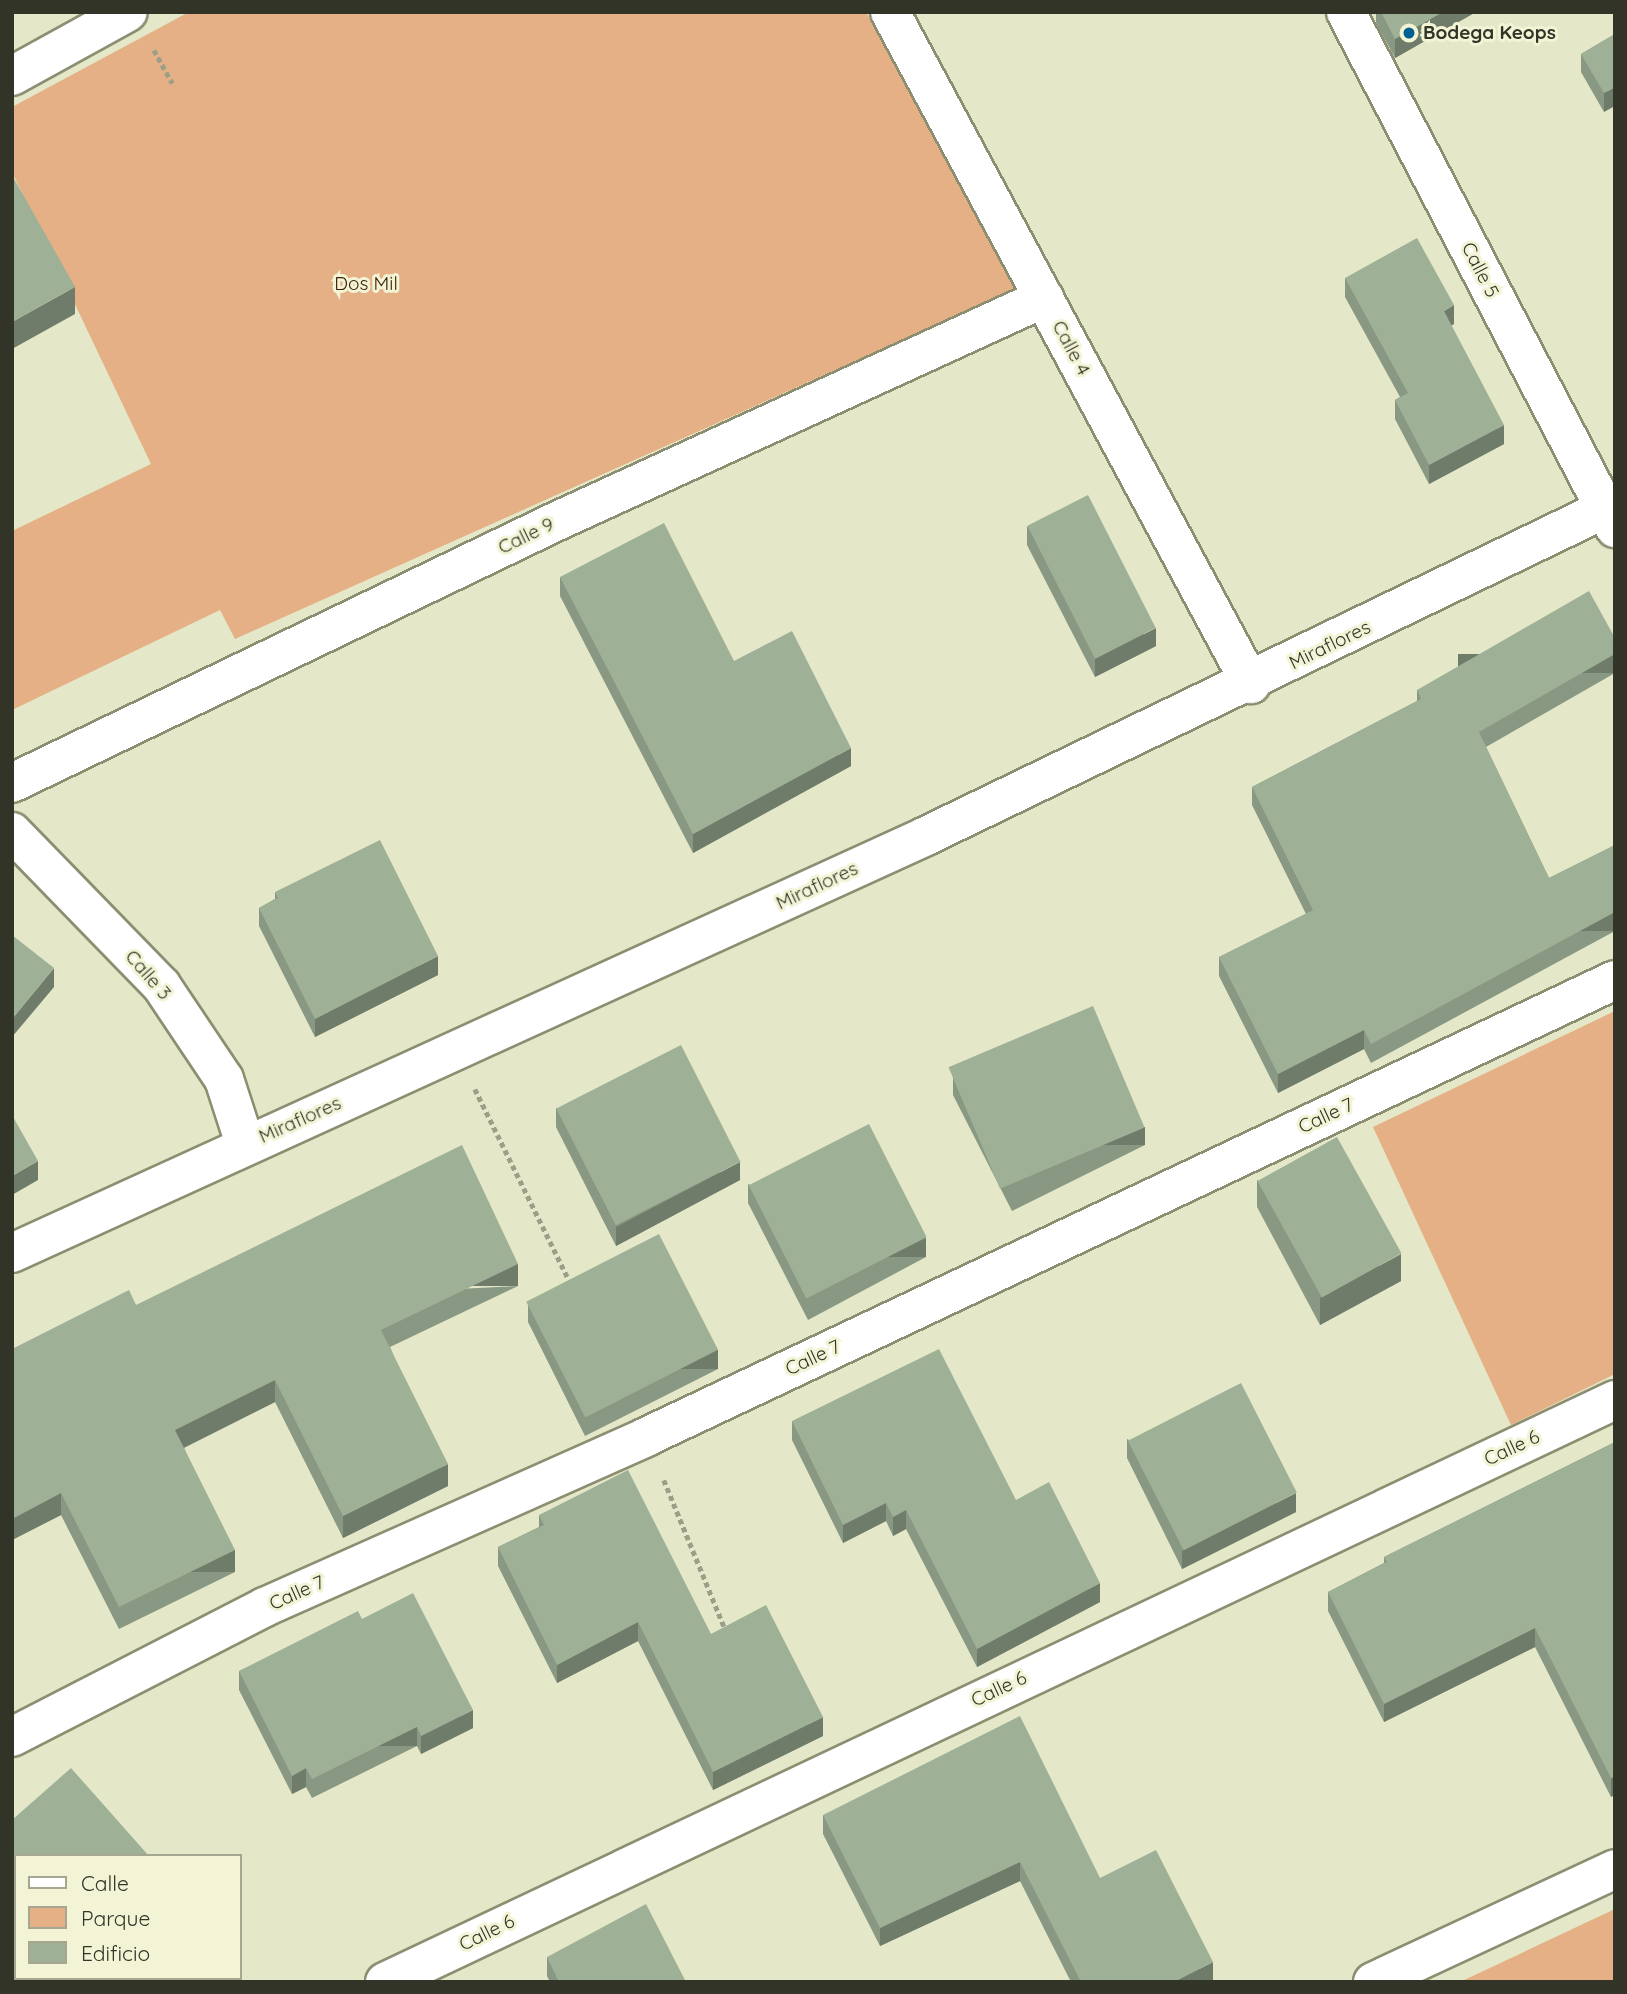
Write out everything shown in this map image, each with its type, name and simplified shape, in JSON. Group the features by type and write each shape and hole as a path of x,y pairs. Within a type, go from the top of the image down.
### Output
{"street":[{"path":"12,76 128,12"},
{"name":"Calle 4","path":"890,12 1251,684"},
{"name":"Calle 5","path":"1346,12 1611,514"},
{"name":"Calle 9","path":"12,783 555,522 1044,298"},
{"name":"Miraflores","path":"12,1253 1251,684 1611,514"},
{"name":"Calle 3","path":"12,832 160,985 224,1079 245,1144"},
{"name":"Calle 7","path":"12,1737 265,1607 646,1437 1615,980"},
{"name":"Calle 6","path":"386,1982 1615,1400"},
{"path":"1373,1982 1615,1869"}],"green space":[{"name":"Dos Mil","path":"189,12 866,12 1016,289 235,639 220,610 12,710 12,531 151,464 12,172 12,107"},
{"path":"1615,1011 1615,1374 1511,1425 1373,1127"},
{"path":"1615,1909 1615,1982 1460,1982"}],"building":[{"path":"1381,12 1443,12 1395,39"},
{"path":"1615,34 1615,87 1604,93 1581,54"},
{"path":"12,175 75,287 12,322"},
{"path":"1417,238 1454,305 1444,311 1504,425 1429,465 1395,400 1408,393 1345,278"},
{"path":"1088,495 1156,628 1095,659 1027,526"},
{"path":"664,523 734,661 792,631 851,748 693,834 560,577"},
{"path":"1589,591 1615,638 1615,654 1479,732 1549,878 1615,845 1615,912 1371,1044 1364,1030 1278,1074 1219,957 1313,910 1252,787 1421,699 1417,690"},
{"path":"380,840 438,956 315,1019 259,908 278,898 275,892"},
{"path":"12,935 54,968 12,1019"},
{"path":"1093,1006 1145,1128 1000,1189 948,1067"},
{"path":"681,1045 740,1162 616,1225 556,1109"},
{"path":"12,1115 38,1161 12,1176"},
{"path":"869,1124 927,1237 806,1298 749,1185"},
{"path":"1337,1137 1401,1253 1322,1297 1257,1181"},
{"path":"462,1145 518,1264 381,1330 448,1464 343,1516 275,1380 175,1430 235,1550 119,1607 61,1493 12,1519 12,1349 129,1290 136,1305"},
{"path":"659,1234 718,1350 585,1417 526,1302"},
{"path":"939,1349 1016,1500 1049,1482 1100,1583 977,1649 906,1510 893,1517 886,1503 843,1525 792,1421"},
{"path":"1241,1383 1297,1493 1184,1550 1128,1441"},
{"path":"1615,1442 1615,1776 1611,1778 1535,1628 1384,1704 1328,1592 1387,1562 1384,1557"},
{"path":"628,1470 711,1634 766,1605 823,1717 713,1772 638,1622 557,1665 498,1547 544,1525 539,1515"},
{"path":"413,1593 473,1710 421,1736 417,1727 312,1779 306,1768 292,1776 239,1671 358,1611 362,1619"},
{"path":"1020,1716 1100,1878 1156,1850 1213,1962 1174,1982 1081,1982 1020,1862 880,1928 823,1815"},
{"path":"71,1768 147,1854 14,1854 14,1891 12,1820"},
{"path":"646,1904 686,1982 559,1982 547,1957"},
{"path":"90,1980 114,1980 112,1982"}],"place":[{"name":"Bodega Keops","path":"1409,33"}]}
